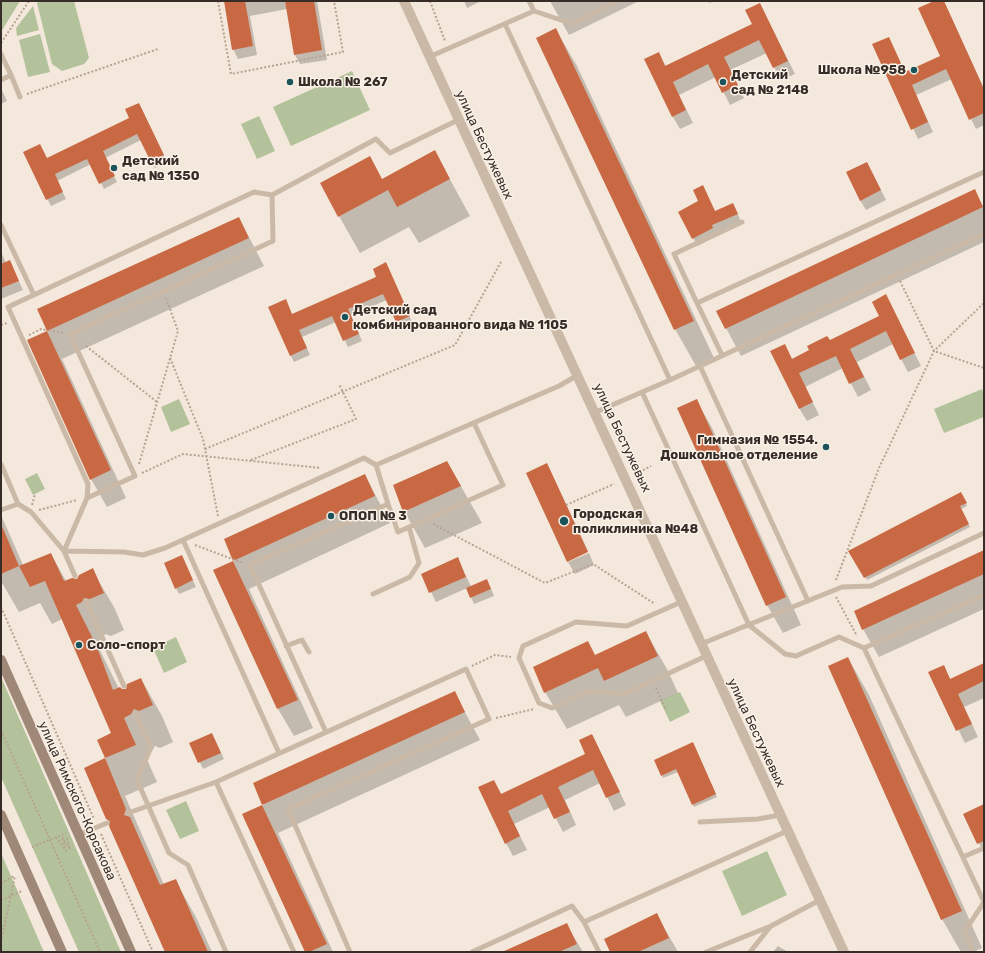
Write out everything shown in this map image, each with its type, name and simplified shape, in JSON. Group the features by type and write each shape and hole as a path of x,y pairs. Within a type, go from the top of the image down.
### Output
{"street":[{"name":"улица Бестужевых","path":"404,1 458,120 596,412 700,644 844,952"},
{"name":"улица Римского-Корсакова","path":"1,660 131,952"},
{"path":"1,815 62,952"}],"lane":[{"path":"529,1 534,11"},
{"path":"429,57 534,11 573,24 617,1"},
{"path":"505,24 670,380"},
{"path":"1,54 20,97"},
{"path":"1,80 11,75"},
{"path":"64,551 87,498 88,484 8,307 254,192 272,195 376,139 390,153 458,120"},
{"path":"697,303 984,172"},
{"path":"87,498 135,476 70,334 273,241 272,195"},
{"path":"722,355 674,254 742,222"},
{"path":"1,225 34,295"},
{"path":"596,412 670,380 984,234"},
{"path":"700,366 808,601"},
{"path":"376,465 559,386 578,375"},
{"path":"642,392 749,625 785,654 796,656 839,637 864,648 984,902 965,932 972,952"},
{"path":"64,551 124,552 142,555 183,540 364,458 376,465 398,532 503,485 474,423"},
{"path":"1,464 18,504 31,512 64,551 75,576"},
{"path":"1,510 18,504"},
{"path":"326,732 250,566 388,504"},
{"path":"373,594 410,577 419,563 409,527"},
{"path":"700,644 842,587 871,586 984,533"},
{"path":"183,540 279,753"},
{"path":"864,648 984,595"},
{"path":"86,601 124,686"},
{"path":"681,602 663,608 627,626 576,622 523,646 519,658 539,703 552,708 588,691 624,694 706,656"},
{"path":"286,646 302,640 309,652"},
{"path":"128,814 148,805 216,782 466,669 489,719 288,809 350,952"},
{"path":"136,712 151,747 137,780 169,853 188,865 226,952"},
{"path":"216,782 294,952"},
{"path":"700,822 758,819 780,815"},
{"path":"78,835 107,823"},
{"path":"584,922 787,831"},
{"path":"963,857 984,848"},
{"path":"706,952 771,926 820,900"},
{"path":"472,952 572,906 584,922 598,952"},
{"path":"750,952 771,926"}],"path":[{"path":"1,43 29,1"},
{"path":"218,1 231,74 343,52 334,1"},
{"path":"430,1 447,48"},
{"path":"20,97 158,49"},
{"path":"205,449 343,393 455,345 502,260"},
{"path":"897,274 934,351 984,368"},
{"path":"135,476 178,331 164,291"},
{"path":"864,648 833,591 879,468 934,351 984,303"},
{"path":"22,338 41,329 70,334 157,402"},
{"path":"170,357 203,439 219,523"},
{"path":"250,461 356,419 339,384"},
{"path":"135,476 183,454 338,470"},
{"path":"636,474 651,466"},
{"path":"566,505 614,484"},
{"path":"35,494 31,512 87,498"},
{"path":"425,520 545,583 593,564 663,608"},
{"path":"183,540 250,566"},
{"path":"1,607 153,952"},
{"path":"466,669 495,655 519,658"},
{"path":"653,681 665,708"},
{"path":"489,719 534,710 539,703"},
{"path":"1,730 100,952"},
{"path":"32,847 50,840 56,837 69,832 73,847 66,835 70,850 62,837 66,851 56,837"},
{"path":"1,883 15,876 1,942"},
{"path":"1,900 22,890"}],"green space":[{"path":"1,1 20,1 1,32"},
{"path":"39,1 74,1 89,58 84,64 62,71 52,64 37,3"},
{"path":"33,6 39,30 17,36 16,28"},
{"path":"40,34 50,72 28,77 19,40"},
{"path":"352,71 370,110 291,146 273,107"},
{"path":"259,116 275,151 257,159 241,124"},
{"path":"982,389 984,394 984,417 944,433 934,409"},
{"path":"179,399 190,424 171,432 161,407"},
{"path":"37,473 45,489 33,495 25,479"},
{"path":"176,637 187,662 164,673 153,648"},
{"path":"1,677 121,952 79,952 1,777"},
{"path":"680,692 690,712 670,722 660,701"},
{"path":"186,801 199,831 180,839 166,810"},
{"path":"767,851 787,895 742,916 722,871"},
{"path":"1,853 44,952 1,952"}],"building":[{"path":"224,1 245,1 253,46 232,50"},
{"path":"285,1 314,1 322,50 294,55"},
{"path":"934,1 944,1 984,89 984,113 969,120 946,69 912,85 928,122 911,130 872,44 889,37 905,72 940,56 918,8"},
{"path":"760,3 788,61 773,68 759,40 724,57 738,85 722,93 708,64 673,82 686,110 672,117 644,59 659,52 665,66 752,24 745,10"},
{"path":"556,28 694,321 674,330 536,38"},
{"path":"139,103 164,155 151,162 137,134 103,151 115,176 99,184 87,159 55,174 63,192 46,200 23,152 40,144 47,158 129,118 125,109"},
{"path":"435,150 450,179 397,207 388,190 338,217 320,183 370,156 382,179"},
{"path":"867,162 881,190 860,201 846,172"},
{"path":"703,185 715,211 733,203 738,214 712,225 713,228 692,239 678,212 698,201 693,190"},
{"path":"975,189 983,207 725,329 716,311"},
{"path":"239,217 249,238 47,331 37,309"},
{"path":"10,260 19,281 1,288 1,264"},
{"path":"386,262 410,316 396,322 383,294 348,309 359,334 343,341 332,316 299,330 307,348 290,356 268,307 286,299 292,314 376,277 373,269"},
{"path":"886,294 915,353 900,360 886,331 850,349 864,377 849,384 836,356 799,373 813,402 799,409 770,351 785,344 792,359 809,350 807,346 827,336 830,340 879,316 872,302"},
{"path":"47,331 111,470 90,480 27,340"},
{"path":"697,399 786,597 766,606 677,408"},
{"path":"447,461 461,486 403,512 393,485"},
{"path":"547,463 588,552 567,562 526,473"},
{"path":"365,474 375,496 233,561 224,539"},
{"path":"961,492 967,503 960,506 969,524 864,578 848,551"},
{"path":"1,524 19,566 1,574"},
{"path":"984,550 984,574 862,630 854,611"},
{"path":"51,553 64,581 72,578 77,579 79,575 93,568 104,593 90,599 84,598 82,602 76,605 97,647 113,690 120,687 122,689 126,689 127,684 141,678 153,705 139,711 134,709 131,714 124,718 136,745 105,758 97,740 111,733 45,581 30,587 19,566"},
{"path":"182,555 193,580 175,589 164,563"},
{"path":"458,557 466,577 429,593 421,574"},
{"path":"233,561 298,700 277,709 213,570"},
{"path":"487,579 491,589 470,598 466,588"},
{"path":"646,631 658,656 604,681 598,668 544,693 533,667 588,641 595,655"},
{"path":"848,657 962,911 941,920 828,666"},
{"path":"984,663 984,681 958,694 972,724 956,731 928,672 944,665 950,679"},
{"path":"455,691 465,712 262,805 253,783"},
{"path":"212,733 221,753 198,763 189,743"},
{"path":"592,734 620,792 606,798 593,770 558,787 570,812 554,819 542,794 508,811 520,836 505,844 478,787 494,780 501,794 585,754 579,740"},
{"path":"693,742 716,794 692,805 676,769 661,776 654,760"},
{"path":"105,758 126,809 124,815 130,817 160,885 176,879 208,952 165,952 109,826 110,821 106,819 84,768"},
{"path":"984,804 984,841 977,844 963,814"},
{"path":"262,805 327,944 309,952 305,952 242,814"},
{"path":"657,913 669,938 638,952 610,952 604,939"},
{"path":"567,923 577,944 559,952 502,952"}],"place":[{"name":"Школа №958","path":"914,70"},
{"name":"Школа № 267","path":"290,82"},
{"name":"Детский сад № 2148","path":"723,82"},
{"name":"Детский сад № 1350","path":"114,168"},
{"name":"Детский сад комбинированного вида № 1105","path":"345,317"},
{"name":"Гимназия № 1554. Дошкольное отделение","path":"826,447"},
{"name":"ОПОП № 3","path":"331,516"},
{"name":"Городская поликлиника №48","path":"564,521"},
{"name":"Соло-спорт","path":"79,645"}]}
